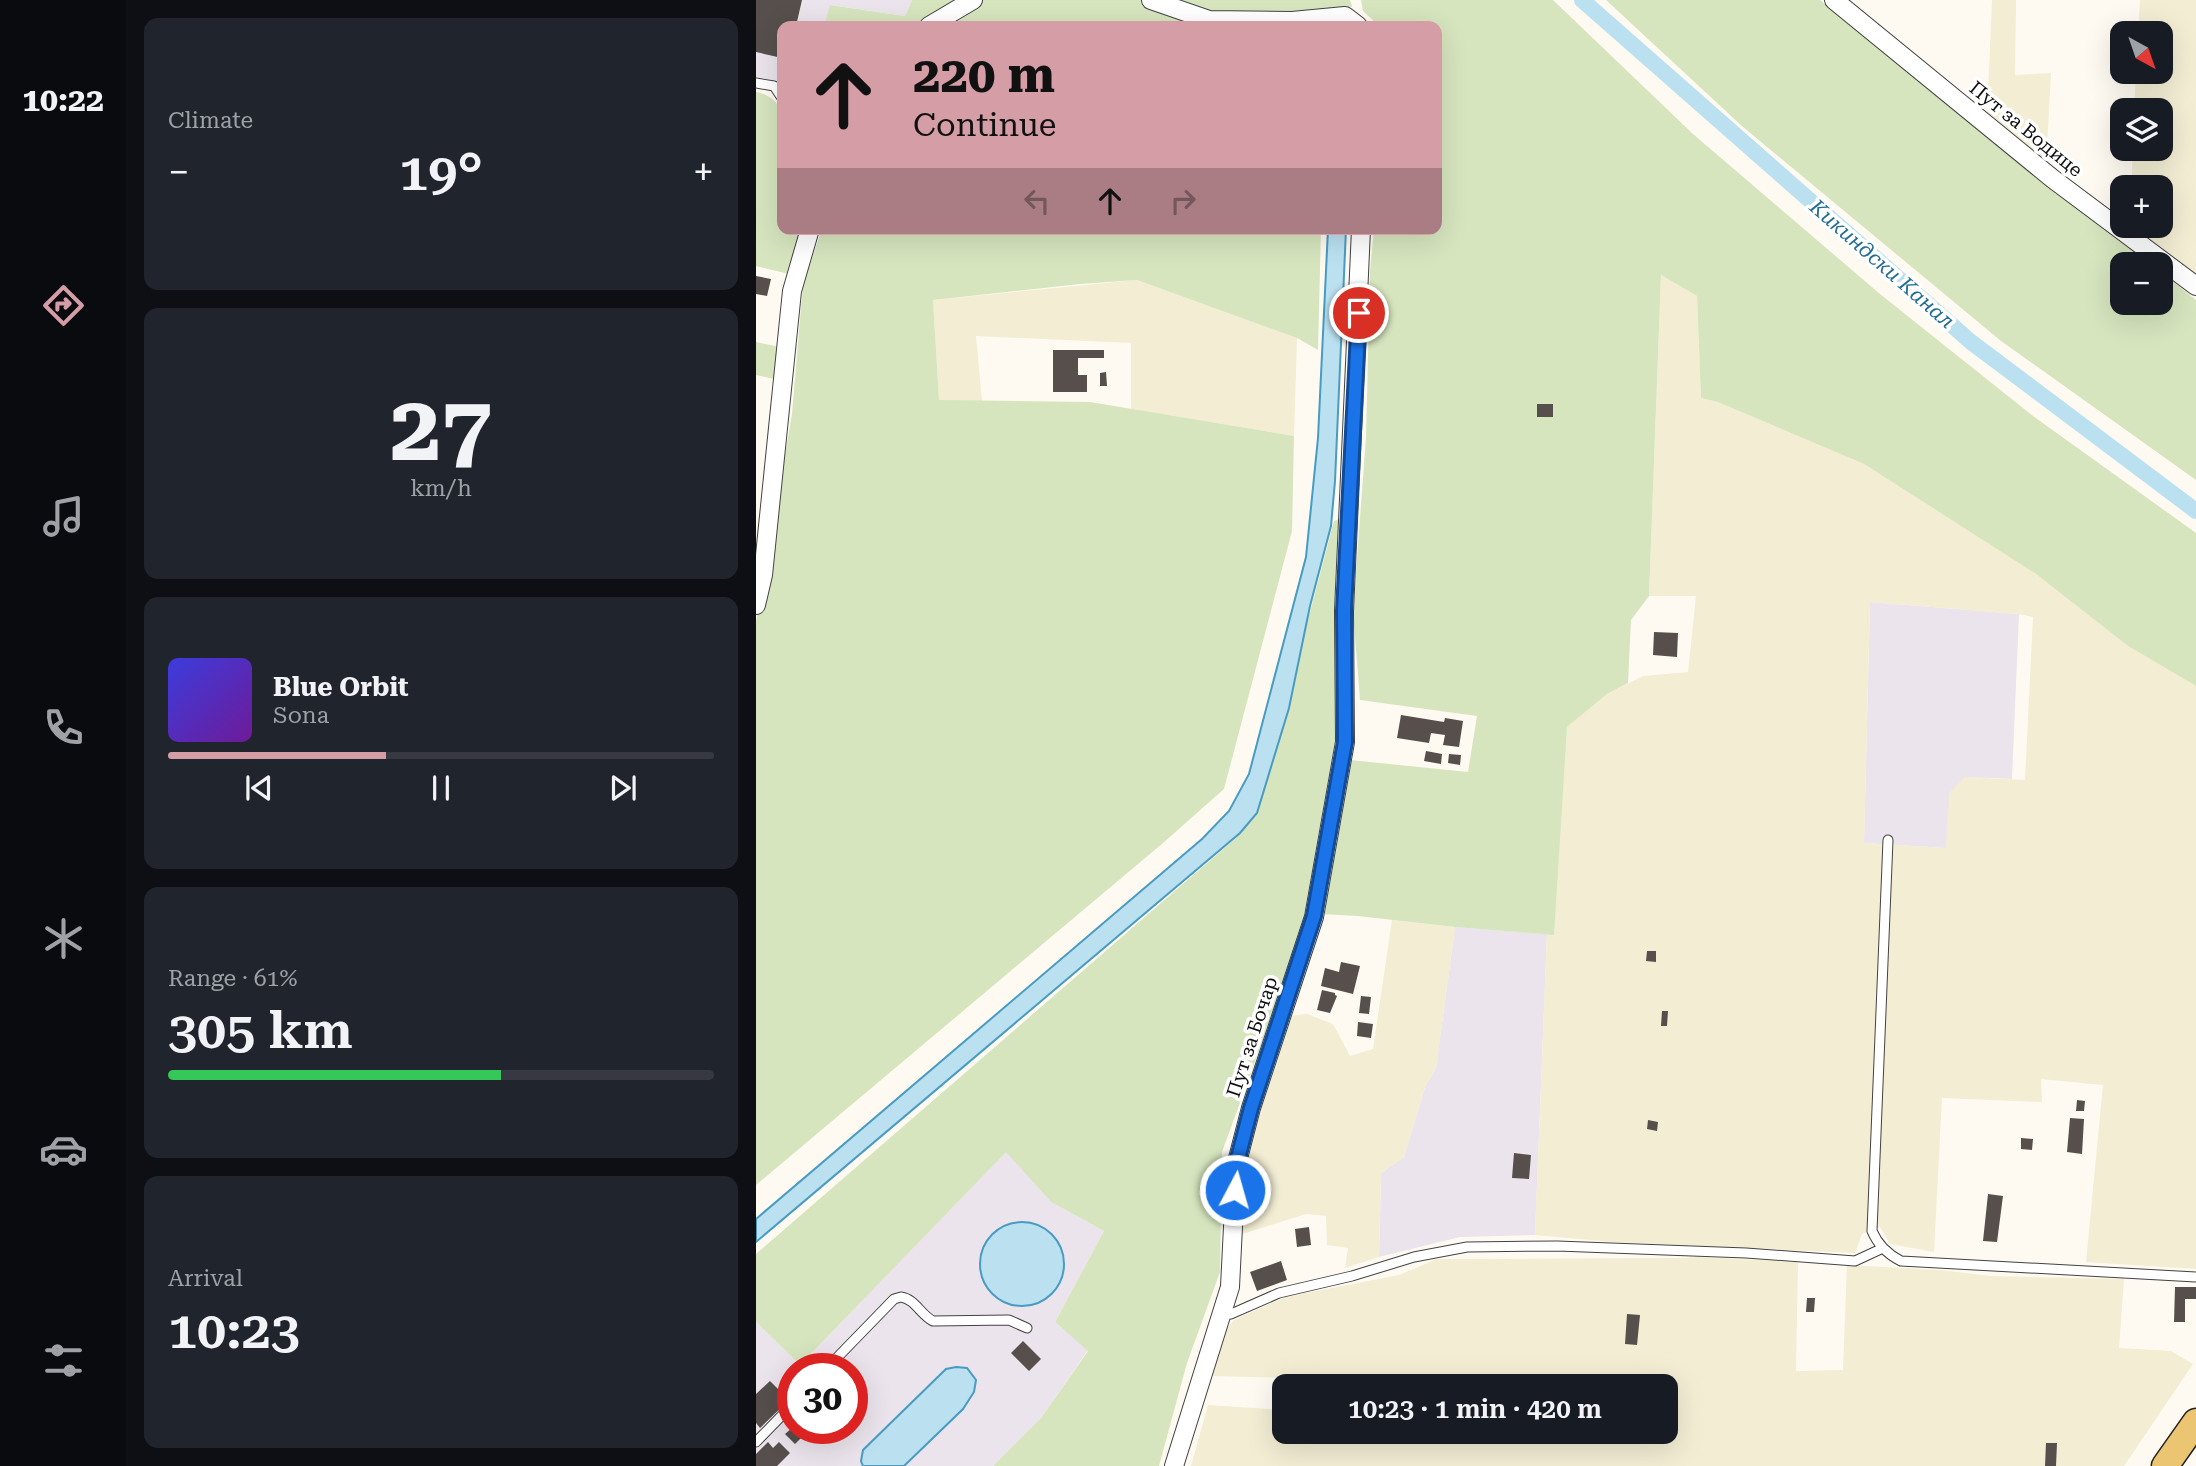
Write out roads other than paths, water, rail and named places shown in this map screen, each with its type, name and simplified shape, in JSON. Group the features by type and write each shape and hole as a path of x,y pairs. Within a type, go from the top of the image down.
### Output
{"main road":[{"path":"2165,1466 2196,1422"}],"street":[{"path":"938,21 974,0"},
{"path":"1151,0 1209,20 1292,21 1345,16 1352,21"},
{"name":"Пут за Водице","path":"1833,0 2053,178 2196,286"},
{"path":"756,605 763,575 792,291 808,235"},
{"name":"Пут за Бочар","path":"1174,1466 1230,1287 1236,1166 1251,1108 1314,916 1345,742 1344,611 1361,235"}],"lane":[{"path":"756,83 774,86 777,90"},
{"path":"1888,840 1872,1231 1883,1248 1901,1261 2196,1277"},
{"path":"1221,1315 1231,1314 1279,1293 1352,1276 1414,1256 1467,1247 1557,1246 1746,1253 1855,1261 1883,1248"},
{"path":"842,1353 894,1299 901,1297 911,1301 933,1321 1009,1320 1027,1328"},
{"path":"756,1443 777,1421"}],"water":[{"path":"1328,235 1346,235 1331,526 1310,606 1289,708 1257,813 1240,833 756,1242 756,1219 1202,839 1229,811 1249,774 1306,557 1318,438"},
{"path":"1022,1222 1038,1225 1052,1234 1061,1248 1064,1264 1061,1280 1052,1294 1038,1303 1022,1306 1006,1303 992,1294 983,1280 980,1264 983,1248 992,1234 1006,1225"},
{"path":"967,1368 976,1380 974,1392 963,1409 904,1466 863,1466 863,1450 946,1369"}],"waterway":[{"name":"Кикиндски Канал","path":"1582,0 1971,342 2196,511"}]}
